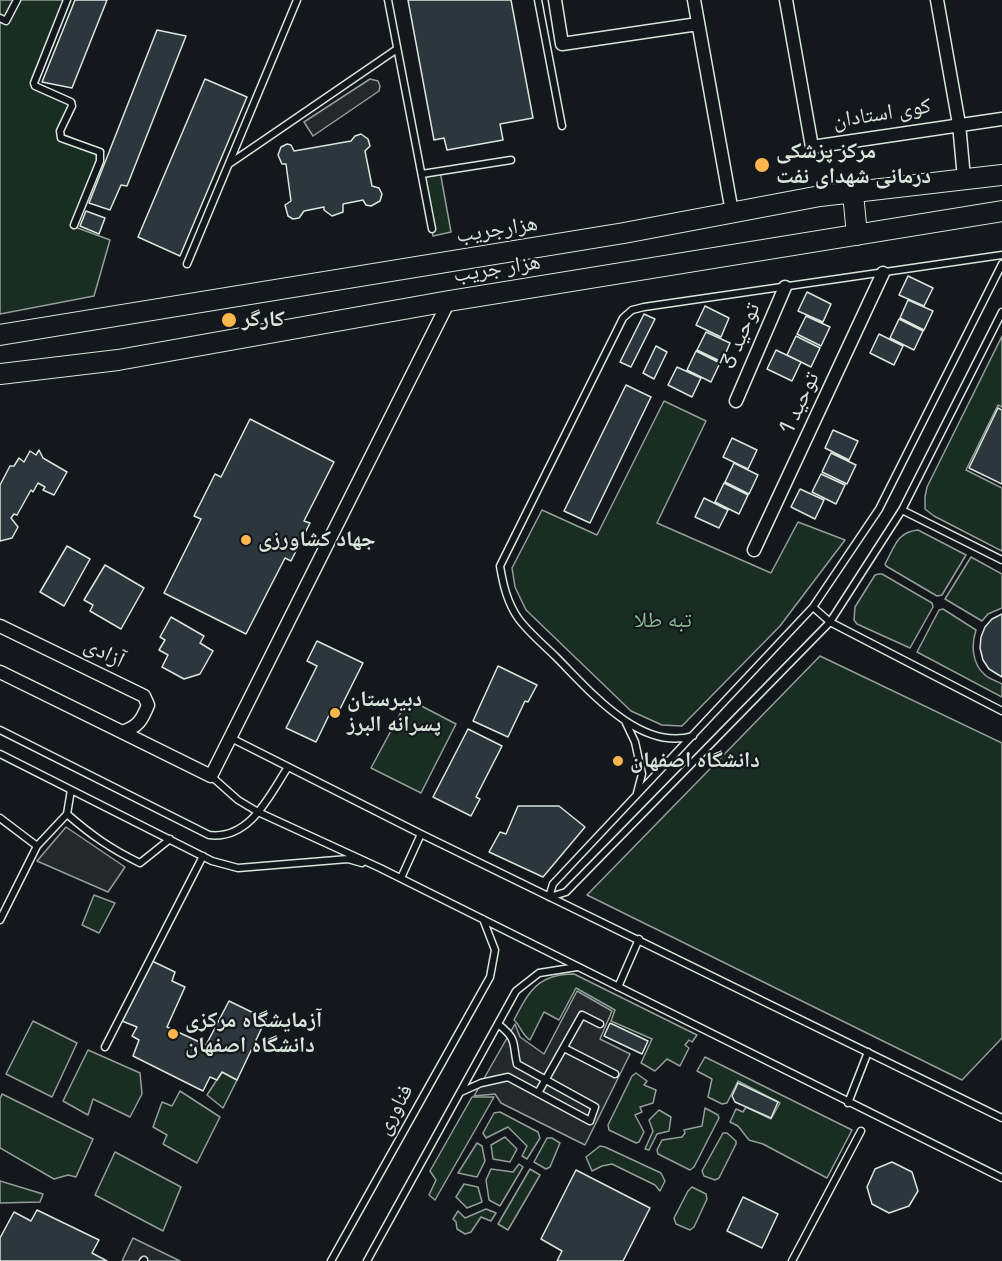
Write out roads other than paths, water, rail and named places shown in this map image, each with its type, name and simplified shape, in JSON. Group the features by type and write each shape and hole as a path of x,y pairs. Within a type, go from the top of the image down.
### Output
{"main road":[{"name":"هزارجریب","path":"0,335 624,233 820,196 1002,175"},
{"path":"853,193 857,235"},
{"name":"هزار جریب","path":"0,374 118,360 449,301 1002,212"}],"street":[{"path":"555,0 562,44 698,24"},
{"path":"694,0 732,212"},
{"name":"کوی استادان","path":"786,0 812,147 1002,119"},
{"path":"937,0 959,124"},
{"name":"کوی استادان","path":"959,124 964,178"},
{"name":"توحید 1","path":"754,550 883,273"},
{"name":"توحید 3","path":"736,401 785,287"},
{"path":"0,672 211,776 449,301"},
{"name":"آزادی","path":"0,626 144,696 148,705 142,720 134,728 122,732"}],"lane":[{"path":"0,18 6,21 16,0"},
{"path":"68,0 34,83 35,86 71,102 72,106 60,131 61,138 100,152 100,160 74,225"},
{"path":"187,264 297,0"},
{"path":"388,0 432,230"},
{"path":"538,0 562,126"},
{"path":"229,164 397,49"},
{"path":"422,174 511,159"},
{"path":"693,736 657,737 625,722 581,682 518,618 505,594 500,566 623,318 632,310 644,307 1002,255"},
{"path":"549,897 553,884 813,607 879,508 1002,264"},
{"path":"549,897 566,892 830,622 902,510 1002,312"},
{"path":"902,510 1002,560"},
{"path":"813,607 830,622 1002,711"},
{"path":"625,722 635,742 642,774 637,795"},
{"path":"0,730 209,836 230,835 253,819 288,767"},
{"path":"231,738 549,897 1002,1118"},
{"path":"0,754 202,856 238,868 348,860 380,868"},
{"path":"211,776 238,800 258,812 401,878 1002,1178"},
{"path":"0,918 37,846 67,814 71,790"},
{"path":"67,814 91,836 140,863 170,839"},
{"path":"0,818 37,846"},
{"path":"401,878 422,834"},
{"path":"105,1047 202,856"},
{"name":"فناوری","path":"331,1261 490,977 495,950 483,919"},
{"path":"618,987 639,939"},
{"path":"367,1261 516,991 539,973 578,967"},
{"path":"538,1093 582,1015 600,1024"},
{"path":"460,1093 481,1083 508,1077 590,1121 595,1107 518,1064 513,1039 498,1024"},
{"path":"564,1048 615,1074"},
{"path":"848,1102 868,1052"},
{"path":"562,1106 570,1093"},
{"path":"792,1261 861,1131"}],"place":[{"name":"مرکز پزشکی درمانی شهدای نفت","path":"762,165"},
{"name":"کارگر","path":"229,320"},
{"name":"جهاد کشاورزی","path":"246,540"},
{"name":"دبیرستان پسرانه البرز","path":"335,713"},
{"name":"دانشگاه اصفهان","path":"618,761"},
{"name":"آزمایشگاه مرکزی دانشگاه اصفهان","path":"173,1034"}],"park label":[{"name":"تبه طلا","path":"663,621"}]}
